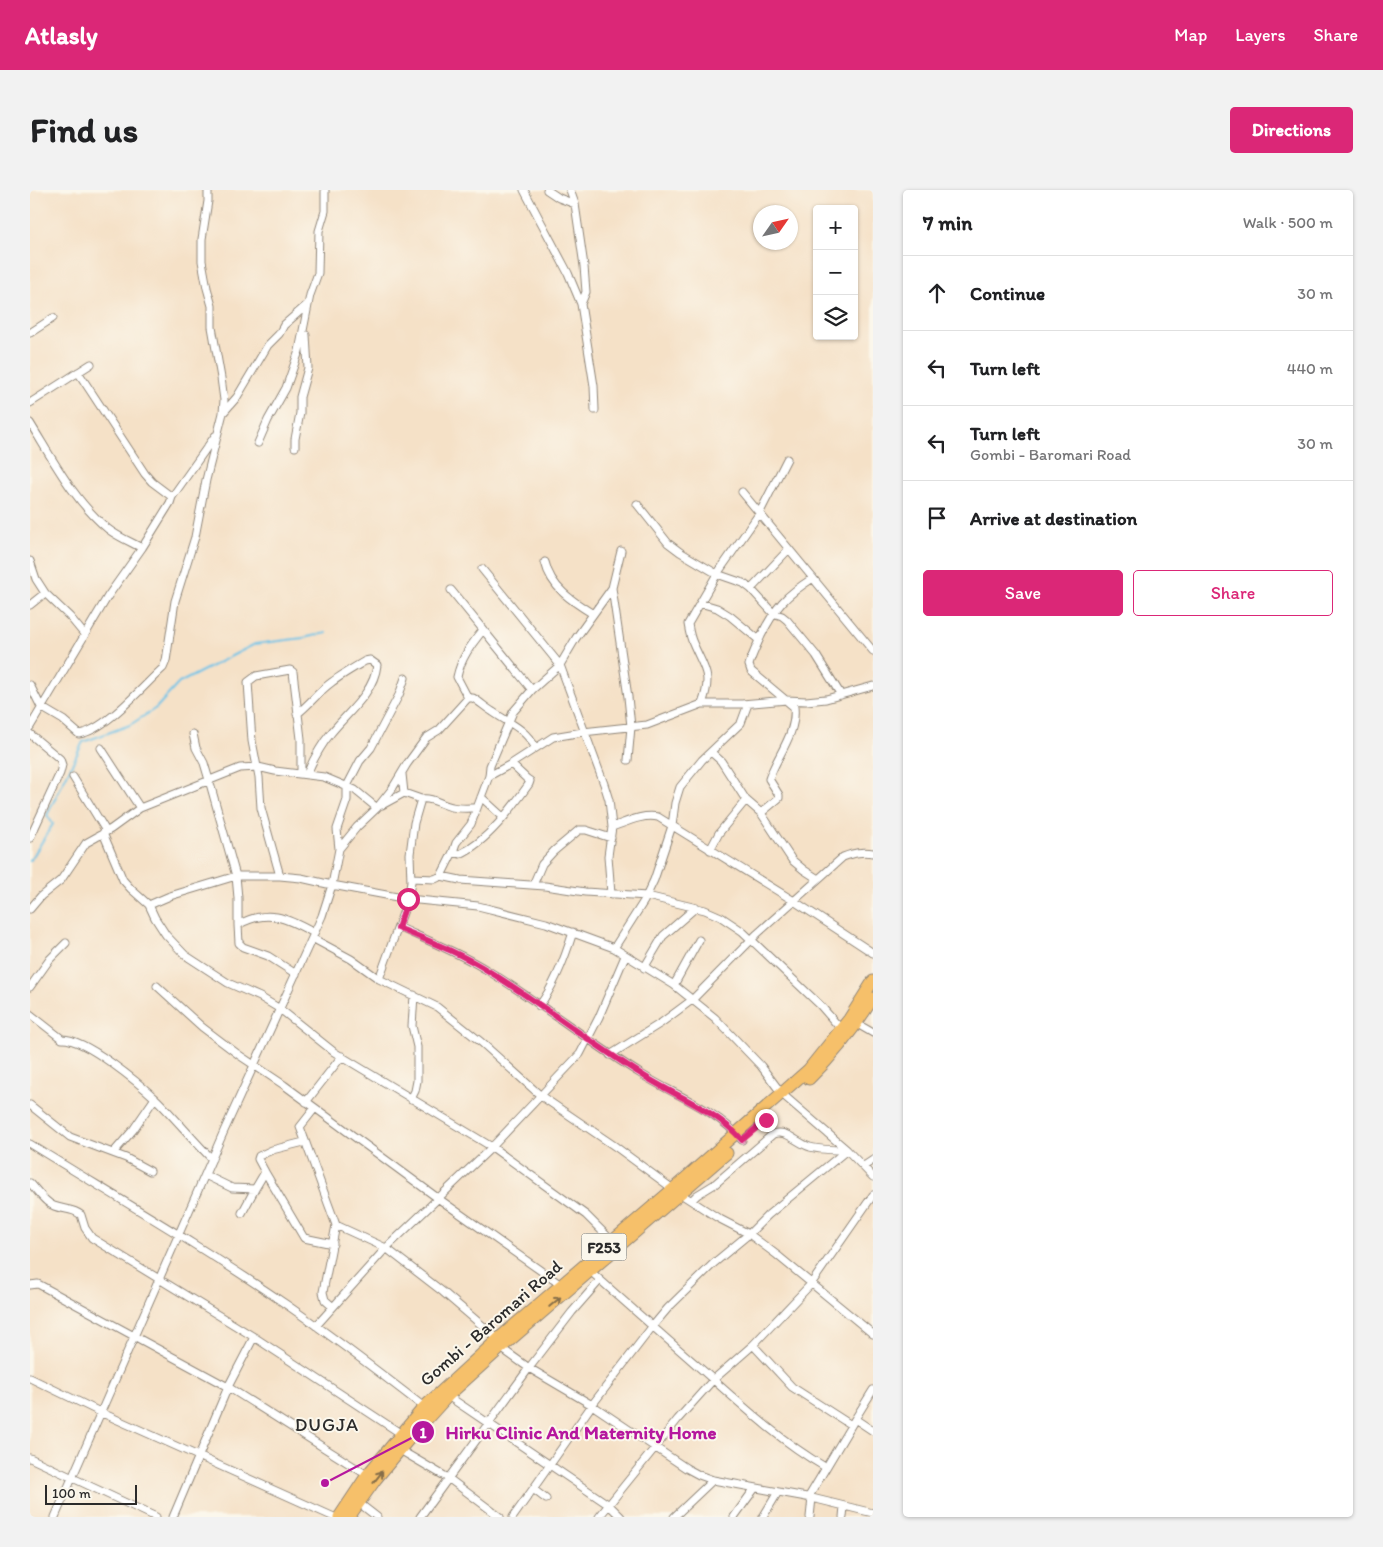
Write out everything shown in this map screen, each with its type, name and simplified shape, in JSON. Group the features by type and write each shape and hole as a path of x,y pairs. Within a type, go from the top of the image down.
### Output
{"main road":[{"name":"Gombi - Baromari Road","path":"339,1517 367,1475 400,1433 424,1407 740,1137 833,1054 873,981"},
{"name":"Gombi - Baromari Road","path":"785,1096 873,998"},
{"name":"Gombi - Baromari Road","path":"350,1517 400,1450 448,1396 500,1343 561,1285 587,1268 612,1240 677,1191"}],"street":[{"path":"30,685 41,707 63,720 79,734 86,734 106,721 163,668 168,652 175,601 195,537 200,504 223,413 224,400 212,327 212,306 202,261 202,239 208,190"},
{"path":"208,201 215,190"},
{"path":"258,443 268,420 286,388 296,361 318,273 319,231 325,211 325,190"},
{"path":"524,190 572,280 581,304 594,386 595,410"},
{"path":"547,190 559,198 575,204"},
{"path":"570,190 575,204 584,266 586,292 581,304"},
{"path":"223,413 237,397 268,345 284,326 309,303"},
{"path":"30,333 53,318"},
{"path":"295,447 300,413 300,398 308,368 304,328"},
{"path":"30,403 91,364"},
{"path":"78,372 145,474 152,482 172,497"},
{"path":"30,423 71,489 88,510 110,530 142,548"},
{"path":"30,727 108,596 142,548 172,497 217,433"},
{"path":"702,704 707,690 707,671 692,642 688,624 717,574 759,514 787,459"},
{"path":"742,492 873,651"},
{"path":"637,504 668,543 717,574 736,580 751,589 773,613 787,620 804,639 828,672 841,695"},
{"path":"751,589 789,549"},
{"path":"621,551 612,588 631,727 628,760"},
{"path":"30,561 36,579 45,593 70,616 84,634"},
{"path":"545,562 547,572 554,584 569,598 593,614"},
{"path":"482,569 560,665 609,800 612,827 608,856 611,894"},
{"path":"761,813 779,798 769,778 782,754 795,715 794,707 787,700 751,671 750,660 779,604 813,578"},
{"path":"411,878 435,879 440,876 456,843 471,824 489,776 490,766 509,720 518,704 560,665 612,588"},
{"path":"451,590 532,690"},
{"path":"30,605 45,593"},
{"path":"700,603 717,608 730,616 760,640"},
{"path":"468,698 457,677 459,667 465,654 483,630"},
{"path":"297,714 334,680 365,661 375,662 377,668 370,684 359,701 328,736 304,774"},
{"path":"280,876 265,828 261,808 258,767 252,741 248,682 256,676 290,670 293,672 304,774"},
{"path":"55,1517 212,1159 322,916 332,886 339,849 337,829 348,800 347,786 360,761 370,748 405,678"},
{"path":"489,776 553,737 647,725 702,704 748,704 826,699 873,686"},
{"path":"468,698 473,698 500,717 509,720 522,730 536,748"},
{"path":"339,849 357,827 378,808 426,738 439,730 468,698"},
{"path":"614,948 647,896 672,827 675,803 680,788 702,760 741,723 748,704"},
{"path":"30,734 60,759 62,765 30,838"},
{"path":"193,734 196,748 204,763 236,876 238,943 243,947 268,956 296,974"},
{"path":"102,748 140,808"},
{"path":"711,752 721,761 746,800 761,813 792,860 818,879"},
{"path":"453,852 460,854 479,842 503,817 530,781 511,764"},
{"path":"30,909 41,896 61,880 86,843 140,808 240,768 258,767 324,777 347,786 364,796 378,808"},
{"path":"402,774 404,793"},
{"path":"73,777 105,832 123,880 149,905 166,935 185,954 228,983 260,997 280,1009 342,1056 492,1147 586,1215 612,1240"},
{"path":"378,808 404,793 421,799 435,800 452,808 477,808"},
{"path":"481,797 503,817"},
{"path":"379,979 408,899 411,878 410,854 414,823 421,799"},
{"path":"710,850 724,826 746,800"},
{"path":"612,827 642,817 658,817 794,900 873,953"},
{"path":"533,885 542,864 579,830 611,838"},
{"path":"610,1055 661,1023 692,1000 794,900 843,857 864,851 873,853"},
{"path":"149,905 170,896 236,876 280,876 301,878 332,886 408,899 478,906 546,923 573,932 614,948 674,985 737,1039 785,1096 847,1150 873,1177"},
{"path":"440,876 460,880 647,896 704,910 734,925 820,1005 849,1024 873,1033"},
{"path":"644,968 663,936 694,909"},
{"path":"238,925 245,920 262,915 283,918 351,959 379,979 437,1007 455,1020 541,1096 677,1191 718,1218 749,1234 873,1334"},
{"path":"398,928 489,971 610,1055 660,1087 705,1110 740,1137"},
{"path":"539,1006 547,996 573,932"},
{"path":"674,985 699,940"},
{"path":"30,987 50,959 66,943"},
{"path":"316,1326 386,1248 492,1147 580,1054 599,1017 625,956"},
{"path":"157,986 202,1027 561,1285"},
{"path":"411,1099 417,1081 417,1047 412,1026 414,995"},
{"path":"30,1014 62,1039 69,1038 99,1054 154,1098 212,1159"},
{"path":"306,1102 342,1056"},
{"path":"113,1153 134,1130 154,1098"},
{"path":"30,1105 70,1137 139,1164 150,1171"},
{"path":"315,1108 300,1127 336,1225 323,1296 333,1307"},
{"path":"692,1200 716,1184 772,1134 778,1132 788,1135 808,1146 847,1150"},
{"path":"304,1142 272,1150 259,1156 258,1159 304,1238 333,1244"},
{"path":"30,1144 279,1300 424,1407"},
{"path":"513,1517 592,1405 652,1327 714,1263 749,1234 768,1215 847,1150"},
{"path":"864,1166 873,1160"},
{"path":"242,1213 265,1172"},
{"path":"205,1175 232,1188 255,1189"},
{"path":"30,1183 53,1206 73,1210 82,1215 85,1228 92,1238 254,1337 400,1433"},
{"path":"599,1517 678,1419 713,1380 754,1345 811,1284 873,1195"},
{"path":"336,1225 386,1248 443,1292 529,1368 592,1405 686,1468 713,1480 810,1498 873,1513"},
{"path":"587,1268 776,1435 825,1467"},
{"path":"420,1517 529,1368 572,1312 600,1280"},
{"path":"30,1285 38,1284 134,1335 228,1388 367,1475"},
{"path":"173,1517 228,1388 254,1337"},
{"path":"754,1345 792,1387 853,1422 873,1431"},
{"path":"30,1378 100,1412 334,1517"},
{"path":"810,1517 810,1498 825,1467 873,1390"},
{"path":"448,1396 609,1505 622,1517"},
{"path":"400,1450 448,1478 500,1517"},
{"path":"30,1458 156,1517"},
{"path":"674,1517 713,1480"},
{"path":"734,1517 755,1488"},
{"path":"533,1489 546,1499"},
{"path":"763,1517 778,1492"},
{"path":"359,1503 377,1517"},
{"path":"843,1517 844,1506"}],"waterway":[{"path":"30,861 53,824 47,815 83,742 130,725 156,708 179,683 255,644 326,633"}],"place":[{"name":"Hirku Clinic And Maternity Home","path":"325,1483"}],"district":[{"name":"DUGJA","path":"327,1424"}],"route":[{"path":"408,899 398,928 489,971 610,1055 660,1087 696,1104 723,1122 742,1140 766,1120"}]}
